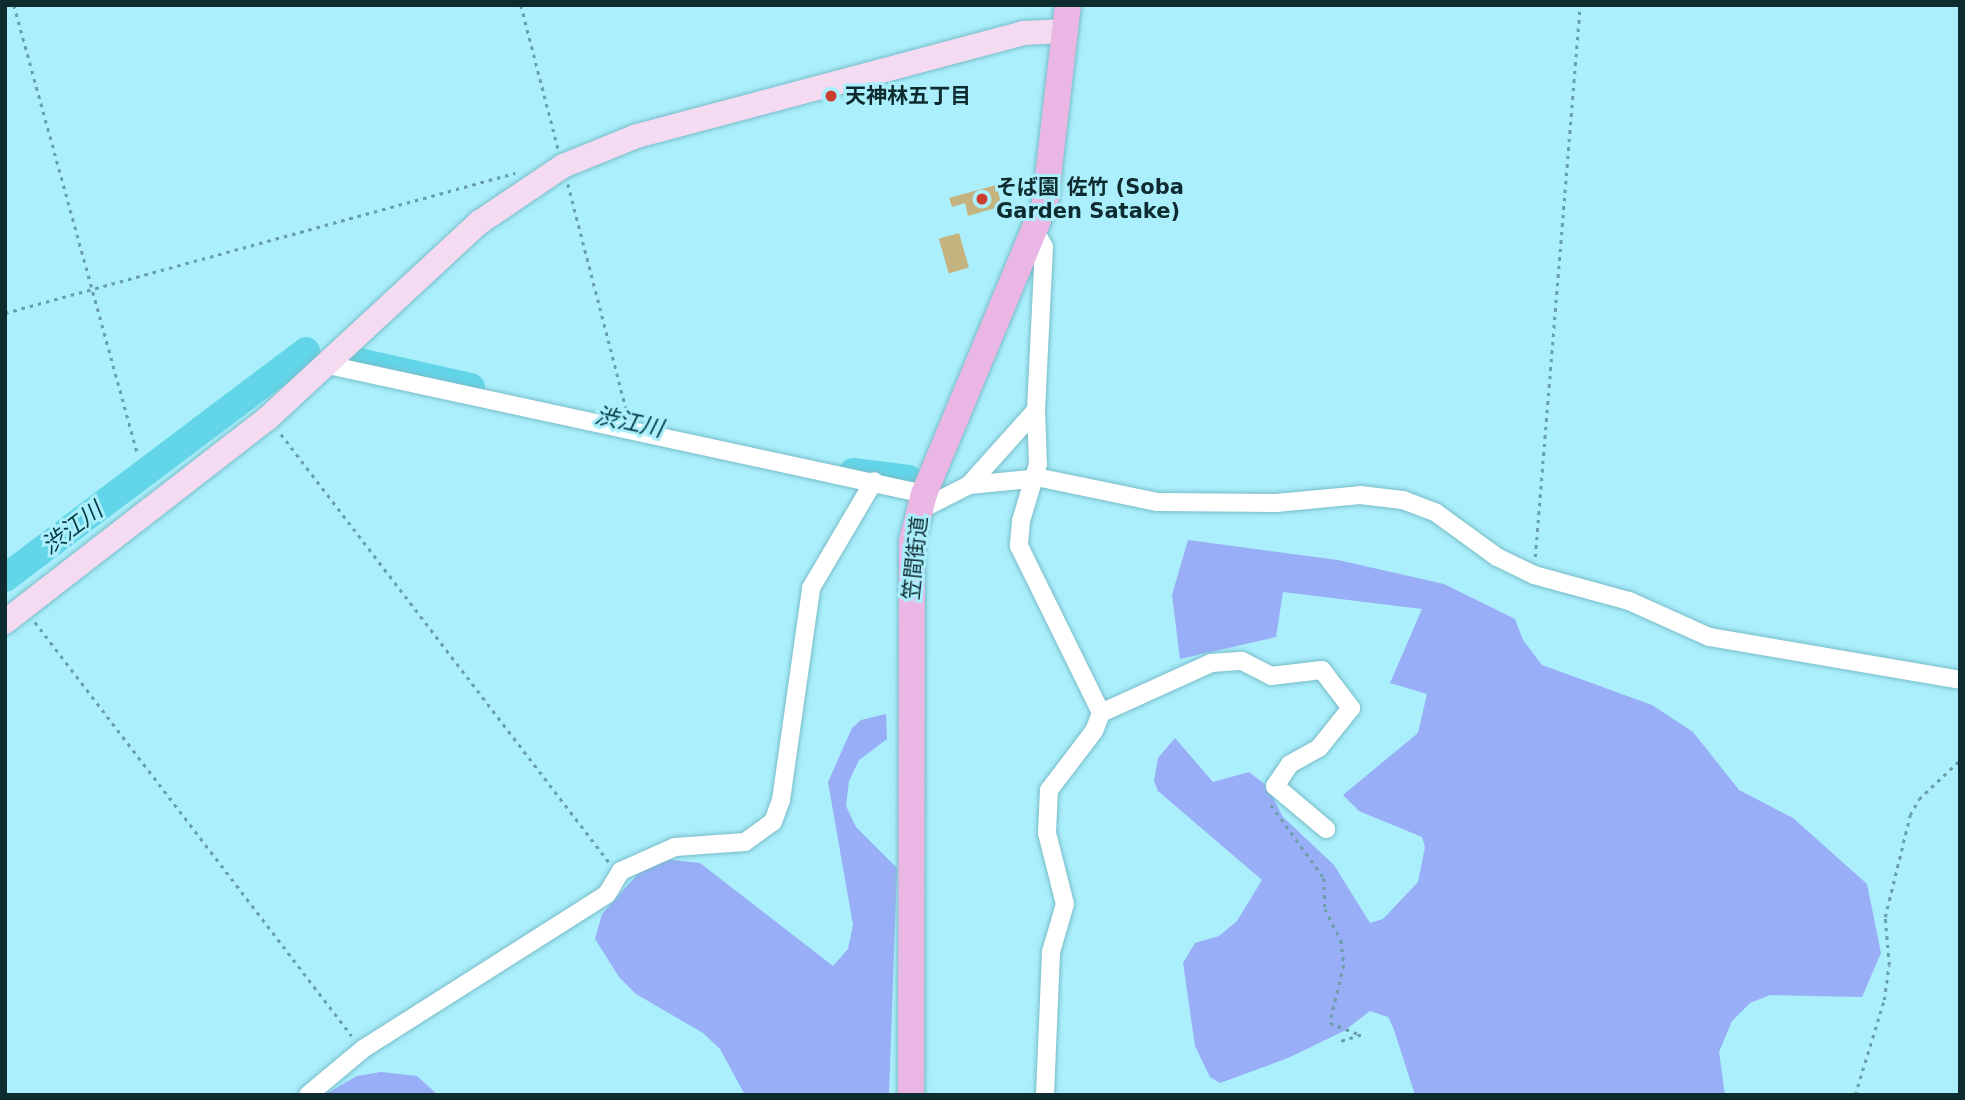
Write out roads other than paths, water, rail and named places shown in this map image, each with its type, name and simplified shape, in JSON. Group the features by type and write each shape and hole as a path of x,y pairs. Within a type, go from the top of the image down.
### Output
{"main road":[{"name":"笠間街道","path":"911,1095 910,592 921,503 1036,233 1051,177 1067,18"}],"street":[{"path":"15,615 268,418 471,230 533,183 563,166 637,136 1012,36 1067,18"},
{"path":"1036,233 1044,247 1036,410 1038,464 1031,479 1019,546 1101,713"},
{"path":"328,365 874,481 921,503 970,485 1031,479 1072,482 1157,502 1276,503 1360,495 1403,499 1422,504 1497,556 1534,575 1629,601 1709,637 1960,680"},
{"path":"970,485 1036,410"},
{"path":"308,1095 363,1049 607,894 615,887 618,874 675,846 744,842 773,822 781,800 811,588 874,481"},
{"path":"1045,1095 1051,952 1065,904 1047,833 1049,790 1094,731 1101,713 1211,663 1242,661 1271,676 1322,670 1351,708 1314,754 1282,772 1275,789 1326,829"}],"waterway":[{"name":"渋江川","path":"5,578 306,351"},
{"name":"渋江川","path":"350,360 471,387"},
{"name":"渋江川","path":"853,472 909,479"}],"place":[{"name":"天神林五丁目","path":"831,96"},
{"name":"そば園 佐竹 (Soba Garden Satake)","path":"982,199"}]}
